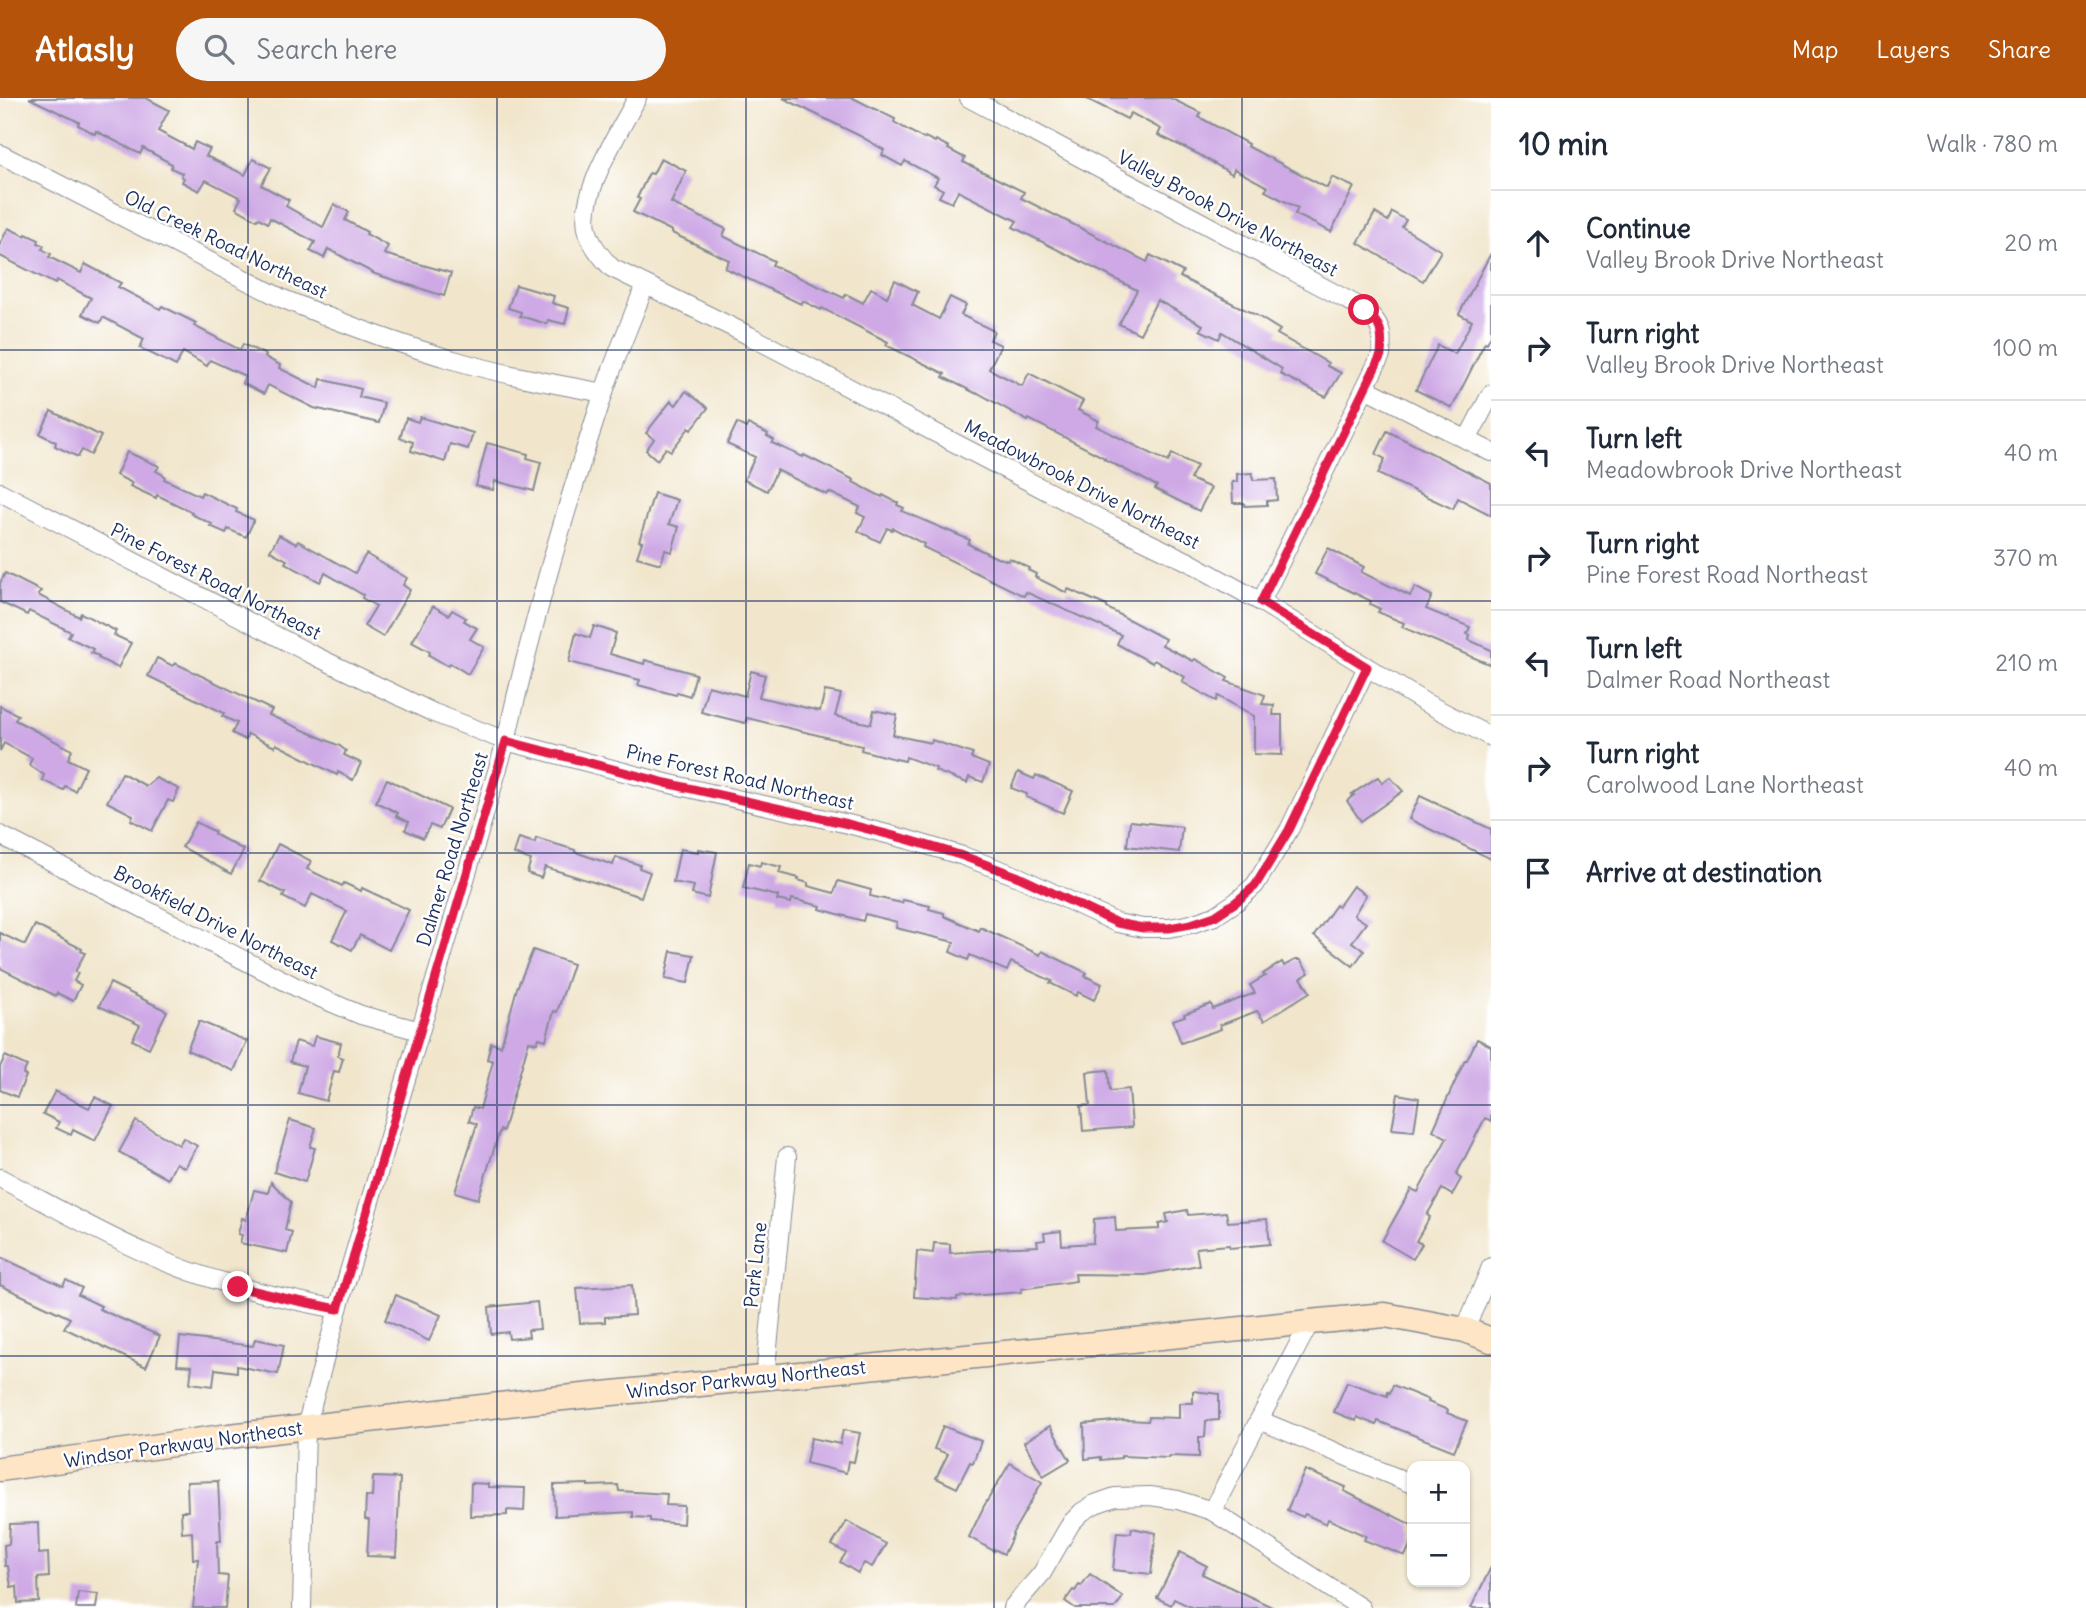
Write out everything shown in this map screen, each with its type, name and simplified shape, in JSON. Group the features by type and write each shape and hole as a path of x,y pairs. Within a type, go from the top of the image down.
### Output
{"street":[{"path":"637,98 600,168 587,201 587,228 597,253 612,268 645,285"},
{"name":"Valley Brook Drive Northeast","path":"969,98 1364,310 1379,325 1383,336 1381,355 1261,602"},
{"name":"Old Creek Road Northeast","path":"0,154 281,298 320,315 387,340 460,362 604,393"},
{"name":"Dalmer Road Northeast","path":"302,1608 306,1427 338,1309 506,741 525,653 541,596 604,393 645,285"},
{"name":"Meadowbrook Drive Northeast","path":"645,285 750,336 1112,525 1189,562 1261,602 1424,702 1491,737"},
{"path":"1365,388 1491,452"},
{"path":"1466,440 1491,394"},
{"name":"Pine Forest Road Northeast","path":"0,492 309,653 434,713 506,741 666,783 906,839 1019,877 1117,923 1143,928 1169,928 1215,916 1255,886 1289,830 1367,667"},
{"name":"Brookfield Drive Northeast","path":"0,835 304,991 362,1015 420,1031"},
{"name":"Park Lane","path":"765,1377 787,1157"},
{"path":"0,1178 143,1252 190,1271 238,1287 338,1309"},
{"path":"1465,1330 1491,1267"},
{"name":"Windsor Parkway Northeast","path":"0,1469 306,1427 765,1377 1385,1315 1465,1330 1491,1340"},
{"path":"1212,1511 1310,1322"},
{"path":"1259,1420 1407,1482"},
{"path":"1012,1608 1042,1573 1071,1523 1082,1512 1095,1503 1115,1497 1150,1496 1178,1500 1212,1511 1361,1608"}],"building":[{"path":"29,98 146,98 169,110 158,131 192,149 195,142 210,149 206,156 245,175 253,159 271,168 261,185 289,200 286,206 323,227 334,204 349,212 345,220 388,246 384,254 451,273 444,296 375,274 328,249 324,258 310,251 315,242 270,218 268,223 259,218 257,220 236,208 241,198 206,180 199,191 182,182 182,173 171,168 172,164 143,148 140,154 96,131 95,134 78,125 79,122"},
{"path":"783,98 853,98 895,119 894,122 924,139 936,140 949,147 948,149 965,158 963,162 1024,192 1021,198 1147,262 1150,255 1183,272 1180,277 1256,315 1280,330 1277,334 1341,373 1326,397 1280,374 1282,369 1222,332 1219,339 1200,330 1203,325 1157,300 1140,334 1119,324 1137,290 1013,227 1017,221 958,191 952,203 939,197 943,190 934,185 938,178 905,161 902,166 882,155 884,150 860,136"},
{"path":"1085,98 1170,98 1201,113 1199,117 1248,144 1247,146 1327,188 1332,177 1354,187 1331,232 1295,214 1298,208 1265,191 1268,187 1234,169 1232,174 1158,135 1161,129 1131,113 1127,119"},
{"path":"661,158 686,171 671,203 726,229 723,236 774,261 772,265 844,298 846,294 863,303 871,288 887,297 895,280 918,292 912,305 939,319 950,297 966,305 961,315 994,331 990,340 1001,345 989,369 1022,386 1029,373 1083,401 1078,410 1099,421 1096,426 1168,462 1172,454 1197,466 1190,479 1211,488 1199,511 1155,489 1157,486 1105,458 943,377 945,374 886,345 888,342 822,308 821,310 803,301 801,304 725,268 729,260 633,212 649,173 653,174"},
{"path":"1392,212 1406,220 1402,227 1441,251 1423,281 1358,243 1375,213 1388,221"},
{"path":"8,228 39,240 38,243 44,246 42,249 51,254 49,257 81,273 85,264 121,283 118,287 160,309 162,306 196,323 194,326 240,350 243,344 266,355 265,357 280,365 279,368 319,388 321,379 361,389 359,397 384,403 379,423 314,408 268,385 264,394 242,383 245,376 210,360 207,366 183,352 176,366 140,348 144,339 103,317 100,323 82,314 91,298 57,280 55,284 0,256 0,244"},
{"path":"1491,253 1491,335 1452,408 1416,390 1438,345 1455,354 1472,321 1459,314"},
{"path":"516,285 554,296 552,303 569,308 565,324 548,320 547,324 520,316 521,312 508,308"},
{"path":"686,391 708,408 671,451 666,448 657,460 646,450 654,439 646,433 671,401 676,405"},
{"path":"51,411 101,436 91,455 82,450 78,457 55,446 56,442 40,434"},
{"path":"420,417 473,433 468,449 450,444 445,462 411,451 413,442 400,438 406,418 418,422"},
{"path":"737,423 746,428 748,424 768,434 767,436 774,440 772,443 803,457 804,455 854,480 853,482 898,503 897,505 904,508 902,511 970,540 968,544 999,559 1008,561 1009,558 1029,568 1028,570 1036,574 1035,577 1067,593 1068,589 1107,606 1165,639 1162,645 1193,661 1195,659 1228,678 1226,681 1265,695 1262,704 1274,705 1273,715 1282,715 1282,755 1254,754 1254,716 1218,696 1216,701 1182,682 1185,677 1117,644 1121,635 1026,592 1024,596 923,547 924,544 893,528 887,528 880,542 858,531 865,517 857,513 860,507 829,492 827,495 777,470 767,491 744,480 755,457 727,444"},
{"path":"1387,431 1491,483 1491,515 1458,498 1453,509 1378,474 1385,459 1376,454"},
{"path":"487,443 528,454 527,458 541,462 534,491 495,481 493,490 476,486"},
{"path":"127,452 159,466 156,471 165,476 164,479 200,496 202,492 254,520 246,537 228,529 226,533 210,526 212,524 191,514 192,512 157,495 156,498 130,486 132,483 116,475"},
{"path":"1252,473 1253,480 1276,479 1277,500 1267,501 1267,505 1245,506 1244,503 1233,503 1232,482 1237,482 1237,474"},
{"path":"654,493 677,500 669,524 679,527 672,552 665,550 661,564 637,557 642,542 639,541"},
{"path":"279,535 296,544 298,541 355,573 366,554 407,578 403,585 410,590 383,637 364,626 376,606 362,598 363,595 325,573 320,582 285,563 287,560 270,551"},
{"path":"1328,548 1364,567 1361,572 1410,596 1415,587 1432,596 1426,609 1470,627 1467,634 1470,635 1469,640 1491,650 1491,665 1402,627 1404,623 1378,612 1380,609 1370,604 1371,601 1315,574"},
{"path":"5,573 41,591 38,595 79,617 81,613 116,631 114,635 131,643 118,668 91,653 93,649 68,637 71,632 29,611 27,615 0,602 0,583"},
{"path":"433,606 449,615 452,610 477,628 470,639 484,647 468,674 450,663 448,666 412,642"},
{"path":"594,626 616,633 610,654 696,674 690,696 638,685 640,680 569,662 576,633 590,638"},
{"path":"157,658 173,666 175,663 272,710 269,715 340,746 346,751 344,755 361,763 353,780 338,772 337,775 276,744 275,747 248,734 245,740 232,733 237,723 222,716 224,713 148,676"},
{"path":"751,671 765,675 759,697 820,711 825,691 841,694 835,716 871,724 874,710 897,715 893,735 931,743 932,740 973,754 971,758 989,765 983,782 969,777 967,783 906,757 905,761 887,757 861,750 862,746 747,718 745,723 701,712 708,686 745,696"},
{"path":"0,706 18,715 15,720 72,750 68,759 86,768 75,791 65,786 63,790 42,780 44,775 29,765 32,758 4,743 0,751"},
{"path":"1018,772 1034,779 1036,775 1073,791 1063,813 1011,788"},
{"path":"122,773 146,786 156,778 179,789 173,802 168,800 152,831 131,820 133,815 107,802"},
{"path":"1378,777 1382,783 1390,777 1403,791 1361,821 1347,801 1354,795 1352,794"},
{"path":"387,779 449,809 440,829 430,825 423,838 405,830 409,822 376,802"},
{"path":"1420,796 1491,829 1491,859 1409,819"},
{"path":"1130,821 1182,827 1179,852 1127,846"},
{"path":"196,822 244,850 231,874 182,847"},
{"path":"519,838 535,843 536,838 613,865 616,857 640,865 639,868 650,872 641,897 545,867 541,878 527,873 531,860 514,854"},
{"path":"278,844 311,861 307,869 342,886 344,883 361,891 362,888 409,910 389,950 360,935 352,950 332,940 347,911 312,894 305,908 283,897 285,893 260,881"},
{"path":"680,849 717,852 708,898 692,894 694,886 673,882"},
{"path":"761,862 781,867 779,873 799,878 798,880 808,883 808,886 834,893 838,881 871,890 870,896 930,906 929,909 944,913 944,916 979,931 980,927 1040,955 1042,951 1087,973 1085,976 1102,984 1094,1000 1078,992 1076,996 1050,983 1052,981 1011,962 1007,971 970,955 968,960 950,952 954,942 896,928 897,922 865,914 863,921 820,909 821,906 792,899 791,903 777,900 778,896 743,888 749,863 760,866"},
{"path":"1353,886 1366,895 1354,915 1366,923 1352,942 1364,951 1353,966 1314,936"},
{"path":"35,925 85,953 75,972 78,973 74,981 81,985 73,1001 57,993 56,996 0,968 0,933 25,945"},
{"path":"533,950 573,964 557,1012 554,1011 546,1040 539,1038 537,1043 529,1041 503,1131 500,1130 478,1199 455,1192 477,1124 469,1121 473,1107 480,1109 493,1061 487,1059 491,1043 501,1046 517,988"},
{"path":"671,951 694,955 688,983 665,979"},
{"path":"1300,960 1309,973 1301,978 1310,992 1264,1021 1257,1011 1220,1025 1221,1029 1181,1043 1173,1020 1211,1004 1213,1009 1255,993 1250,985 1265,976 1263,974 1282,962 1284,966"},
{"path":"110,983 167,1011 149,1048 132,1040 140,1025 99,1006"},
{"path":"199,1021 247,1041 234,1071 187,1050"},
{"path":"315,1036 341,1043 338,1056 343,1058 339,1072 334,1071 326,1101 298,1093 305,1066 290,1062 296,1041 312,1046"},
{"path":"1477,1039 1491,1046 1491,1121 1485,1118 1456,1175 1461,1179 1452,1195 1442,1189 1427,1215 1430,1217 1416,1241 1422,1244 1413,1259 1382,1241 1411,1189 1418,1192 1447,1138 1433,1130"},
{"path":"5,1056 27,1066 23,1074 26,1076 17,1097 0,1090 0,1067"},
{"path":"1108,1070 1110,1091 1129,1089 1132,1127 1083,1131 1081,1106 1090,1105 1087,1072"},
{"path":"55,1091 89,1108 95,1097 113,1106 95,1141 73,1130 71,1135 56,1128 59,1122 43,1114"},
{"path":"1398,1094 1419,1098 1414,1131 1392,1129"},
{"path":"290,1120 316,1128 310,1147 315,1148 305,1182 274,1172"},
{"path":"136,1121 179,1145 183,1138 197,1146 185,1168 176,1163 168,1179 119,1152"},
{"path":"271,1182 291,1202 285,1230 292,1232 287,1253 240,1243 242,1235 238,1234 242,1218 246,1220 254,1190 268,1193"},
{"path":"1187,1210 1188,1215 1226,1212 1228,1222 1267,1219 1270,1244 1196,1248 1199,1265 1145,1275 1075,1274 1076,1281 1021,1289 1021,1292 957,1297 957,1300 914,1297 917,1251 933,1253 934,1243 950,1244 950,1253 1038,1246 1037,1241 1045,1240 1044,1233 1061,1231 1062,1245 1093,1243 1094,1219 1115,1217 1116,1231 1159,1229 1159,1224 1168,1222 1166,1214"},
{"path":"0,1257 63,1286 66,1280 82,1288 78,1295 101,1306 99,1309 160,1336 146,1367 64,1328 70,1318 0,1285"},
{"path":"632,1285 634,1315 605,1317 605,1322 580,1323 577,1288"},
{"path":"396,1295 441,1315 429,1341 385,1320"},
{"path":"537,1302 540,1329 528,1330 529,1337 509,1339 508,1332 491,1334 489,1307"},
{"path":"180,1337 253,1346 255,1339 284,1345 278,1374 237,1366 237,1372 215,1369 213,1386 190,1383 192,1366 177,1365"},
{"path":"1347,1382 1387,1396 1393,1385 1429,1400 1428,1402 1448,1410 1447,1413 1467,1421 1454,1451 1378,1421 1376,1425 1357,1417 1356,1421 1334,1412"},
{"path":"1193,1391 1219,1394 1219,1420 1206,1421 1205,1437 1199,1437 1199,1457 1121,1456 1101,1460 1101,1457 1085,1459 1084,1424 1124,1420 1148,1421 1149,1417 1179,1418 1179,1403 1193,1403"},
{"path":"943,1426 981,1441 973,1463 970,1462 957,1488 936,1478 948,1454 934,1449"},
{"path":"1050,1426 1070,1460 1043,1476 1024,1442"},
{"path":"843,1430 860,1433 854,1462 848,1461 846,1473 806,1463 811,1438 840,1444"},
{"path":"1010,1463 1042,1482 1012,1534 1004,1554 969,1537"},
{"path":"1305,1470 1346,1487 1344,1491 1407,1522 1407,1552 1405,1556 1364,1540 1366,1536 1328,1519 1326,1524 1305,1514 1303,1517 1287,1510"},
{"path":"373,1477 400,1478 396,1557 367,1556 369,1520 365,1519 366,1496 372,1497"},
{"path":"218,1481 221,1541 217,1541 218,1575 228,1576 225,1608 193,1608 198,1559 193,1559 192,1532 182,1533 181,1511 188,1511 187,1482"},
{"path":"471,1483 488,1484 488,1487 525,1488 524,1511 507,1510 507,1515 470,1516"},
{"path":"554,1485 618,1485 619,1491 667,1494 666,1505 684,1506 683,1524 633,1517 633,1512 555,1516"},
{"path":"847,1521 886,1544 872,1567 864,1563 858,1573 840,1562 846,1553 832,1545"},
{"path":"38,1523 39,1554 48,1553 49,1577 38,1578 39,1602 18,1603 17,1586 11,1587 8,1566 5,1566 4,1545 9,1544 10,1524"},
{"path":"1132,1528 1156,1533 1151,1574 1113,1570 1117,1532 1131,1533"},
{"path":"1180,1552 1207,1566 1202,1574 1274,1608 1193,1608 1174,1599 1171,1605 1157,1598"},
{"path":"1491,1567 1491,1608 1471,1608"},
{"path":"1090,1574 1123,1597 1115,1608 1075,1608 1065,1601"},
{"path":"78,1592 98,1594 96,1608 76,1608"}],"route":[{"path":"238,1287 338,1309 506,741 666,783 906,839 1019,877 1117,923 1143,928 1169,928 1191,924 1215,916 1255,886 1289,830 1367,667 1261,602 1381,355 1383,336 1379,325 1364,310"}]}
